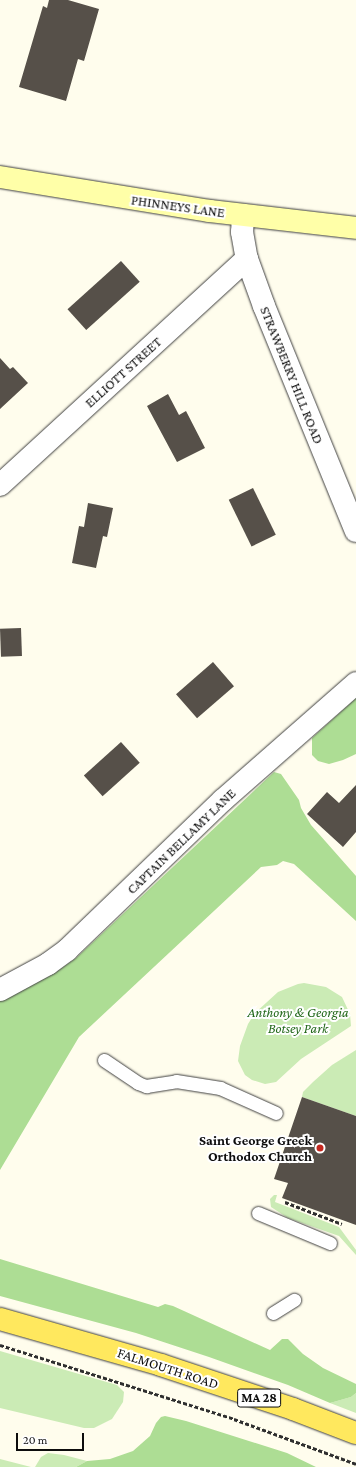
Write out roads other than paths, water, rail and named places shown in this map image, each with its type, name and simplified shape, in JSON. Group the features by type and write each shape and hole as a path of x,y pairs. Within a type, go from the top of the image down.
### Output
{"main road":[{"name":"PHINNEYS LANE","path":"0,177 84,192 243,215 356,228"},
{"name":"FALMOUTH ROAD","path":"0,1318 161,1365 356,1433"}],"street":[{"name":"STRAWBERRY HILL ROAD","path":"243,215 242,232 247,259 264,306 356,531"},
{"name":"ELLIOTT STREET","path":"0,485 247,259"},
{"name":"CAPTAIN BELLAMY LANE","path":"0,990 48,964 67,950 223,800 356,683"}],"lane":[{"path":"104,1060 138,1083 146,1086 176,1081 220,1088 276,1113"},
{"path":"258,1213 330,1243"},
{"path":"273,1313 294,1300"}],"place":[{"name":"Saint George Greek Orthodox Church","path":"320,1148"}],"park label":[{"name":"Anthony & Georgia Botsey Park","path":"298,1020"}]}
